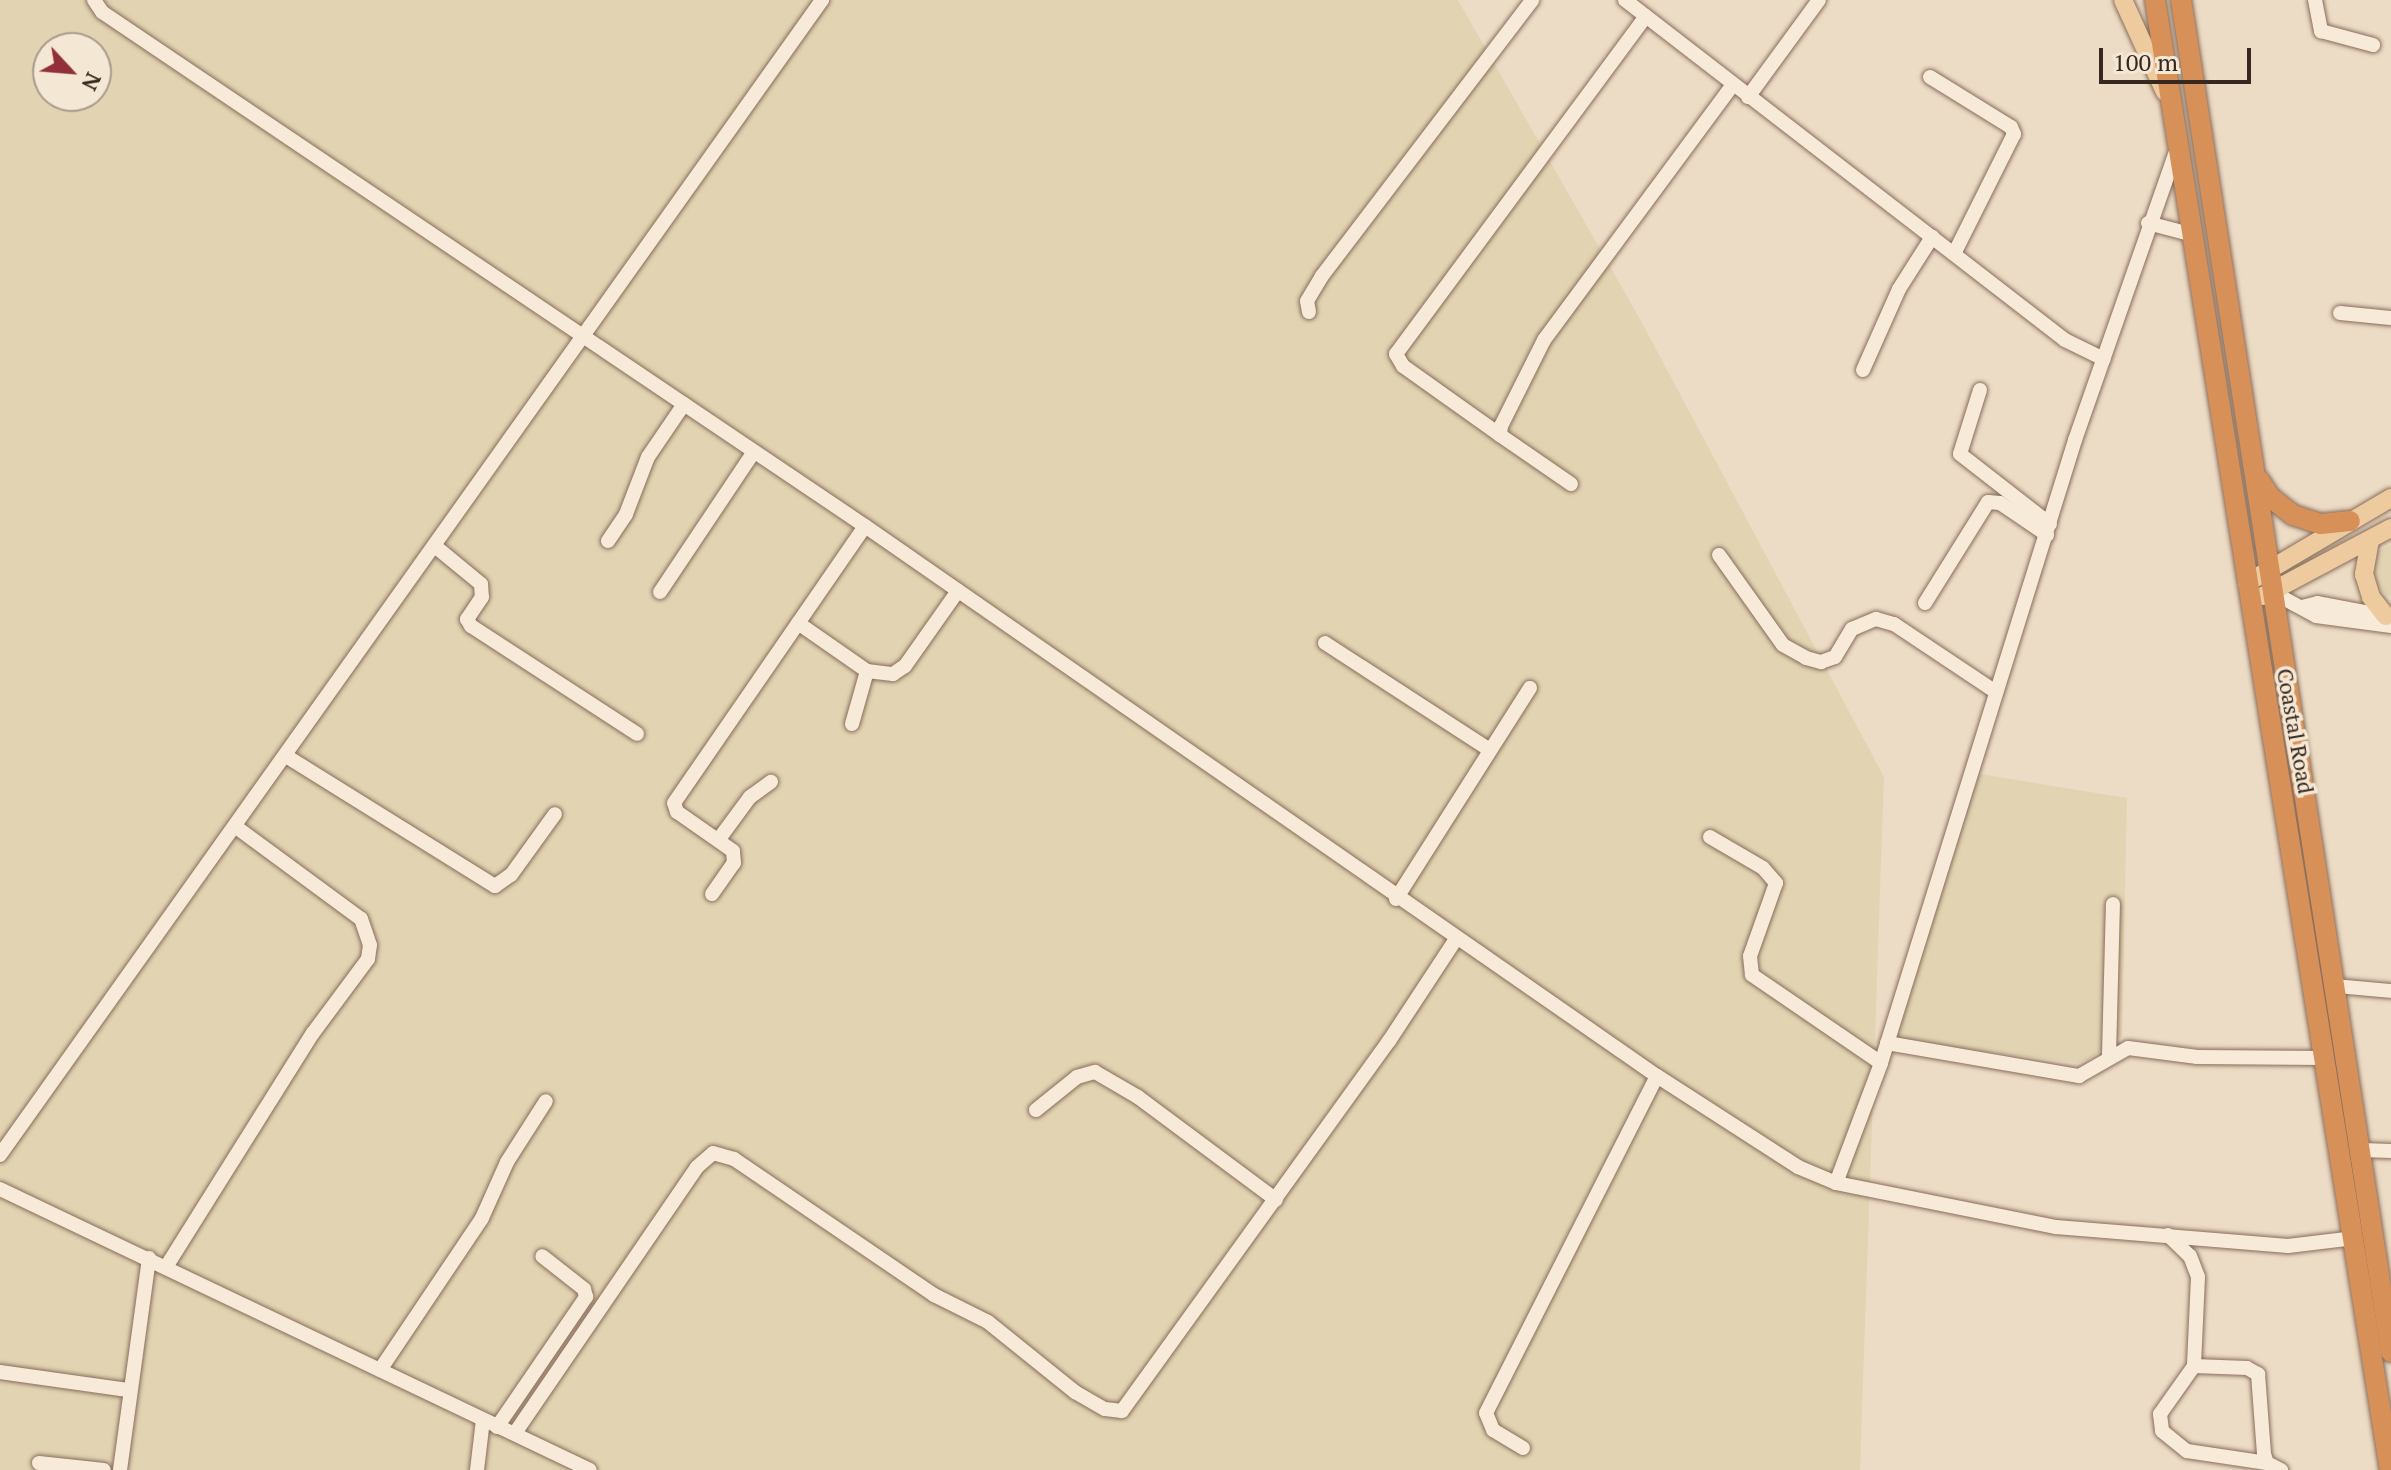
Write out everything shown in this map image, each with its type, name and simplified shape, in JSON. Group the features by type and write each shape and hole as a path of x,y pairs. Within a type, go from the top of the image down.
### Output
{"highway":[{"name":"Coastal Road","path":"2155,0 2390,1470"},
{"name":"Coastal Road","path":"2181,0 2391,1352"},
{"path":"2256,472 2270,497 2293,515 2321,524 2350,521"}],"main road":[{"path":"2123,0 2176,118"},
{"path":"2248,593 2270,569 2391,498"},
{"path":"2248,593 2272,592 2391,528"},
{"path":"2370,540 2364,574 2371,597 2389,620"}],"street":[{"path":"94,0 102,12 865,526 1396,899 1657,1076 1798,1167 1836,1183 2056,1227 2288,1246 2355,1238"},
{"path":"0,1155 587,337 822,0"},
{"path":"1309,312 1307,301 1322,276 1532,0"},
{"path":"1748,97 1819,0"},
{"path":"2315,0 2321,31 2373,45"},
{"path":"1631,2 1748,97 2065,340 2104,359"},
{"path":"1571,484 1403,366 1396,354 1646,16"},
{"path":"1930,77 2011,127 2014,134 1954,254"},
{"path":"1500,435 1515,391 1544,340 1733,85"},
{"path":"1836,1183 1881,1063 2048,529 2148,223 2179,145"},
{"path":"2148,223 2193,235"},
{"path":"1863,370 1899,289 1932,237"},
{"path":"2340,313 2391,318"},
{"path":"1980,390 1960,454 2048,529"},
{"path":"608,541 626,514 648,457 684,404"},
{"path":"660,592 753,453"},
{"path":"1925,603 1988,502 2000,503 2048,529"},
{"path":"712,894 735,857 719,839 677,812 674,803 865,526"},
{"path":"436,547 481,584 482,597 467,619 471,626 637,734"},
{"path":"1719,555 1773,633 1806,658 1821,662 1835,657 1852,629 1876,619 1894,624 1996,692"},
{"path":"798,623 867,671 899,671 958,591"},
{"path":"2272,592 2302,607 2318,603 2389,620"},
{"path":"1325,643 1488,749"},
{"path":"852,724 867,671"},
{"path":"1396,899 1488,749 1530,688"},
{"path":"286,756 495,886 511,875 555,814"},
{"path":"719,839 750,797 771,782"},
{"path":"166,1267 321,1020 368,959 370,945 361,919 236,827"},
{"path":"1710,837 1763,868 1776,883 1750,956 1752,975 1881,1063"},
{"path":"2109,1055 2113,904"},
{"path":"515,1433 697,1167 713,1153 734,1159 934,1295 988,1322 1075,1392 1117,1413 1136,1398 1456,939"},
{"path":"2336,986 2391,991"},
{"path":"1887,1043 2079,1076 2109,1055 2128,1048 2197,1057 2324,1058"},
{"path":"1036,1110 1077,1077 1095,1072 1138,1097 1276,1200"},
{"path":"1523,1448 1493,1430 1486,1413 1657,1076"},
{"path":"380,1370 482,1218 507,1162 546,1101"},
{"path":"2362,1150 2391,1151"},
{"path":"0,1189 515,1433 574,1466 590,1470"},
{"path":"2168,1235 2190,1256 2198,1277 2194,1366 2160,1414 2162,1431 2187,1451 2267,1463 2281,1470"},
{"path":"497,1427 586,1297 584,1289 542,1256"},
{"path":"120,1470 128,1390 149,1258"},
{"path":"2194,1366 2247,1368 2258,1374 2267,1463"},
{"path":"0,1372 128,1390"},
{"path":"477,1470 483,1420"},
{"path":"39,1463 104,1470"}],"shaded area":[{"path":"0,0 1458,0 1640,319 1884,777 1860,1470 0,1470"},
{"path":"2391,545 2391,596 2375,584 2374,553"},
{"path":"1974,773 2127,798 2122,1036 2089,1059 2078,1063 1890,1040"}]}
